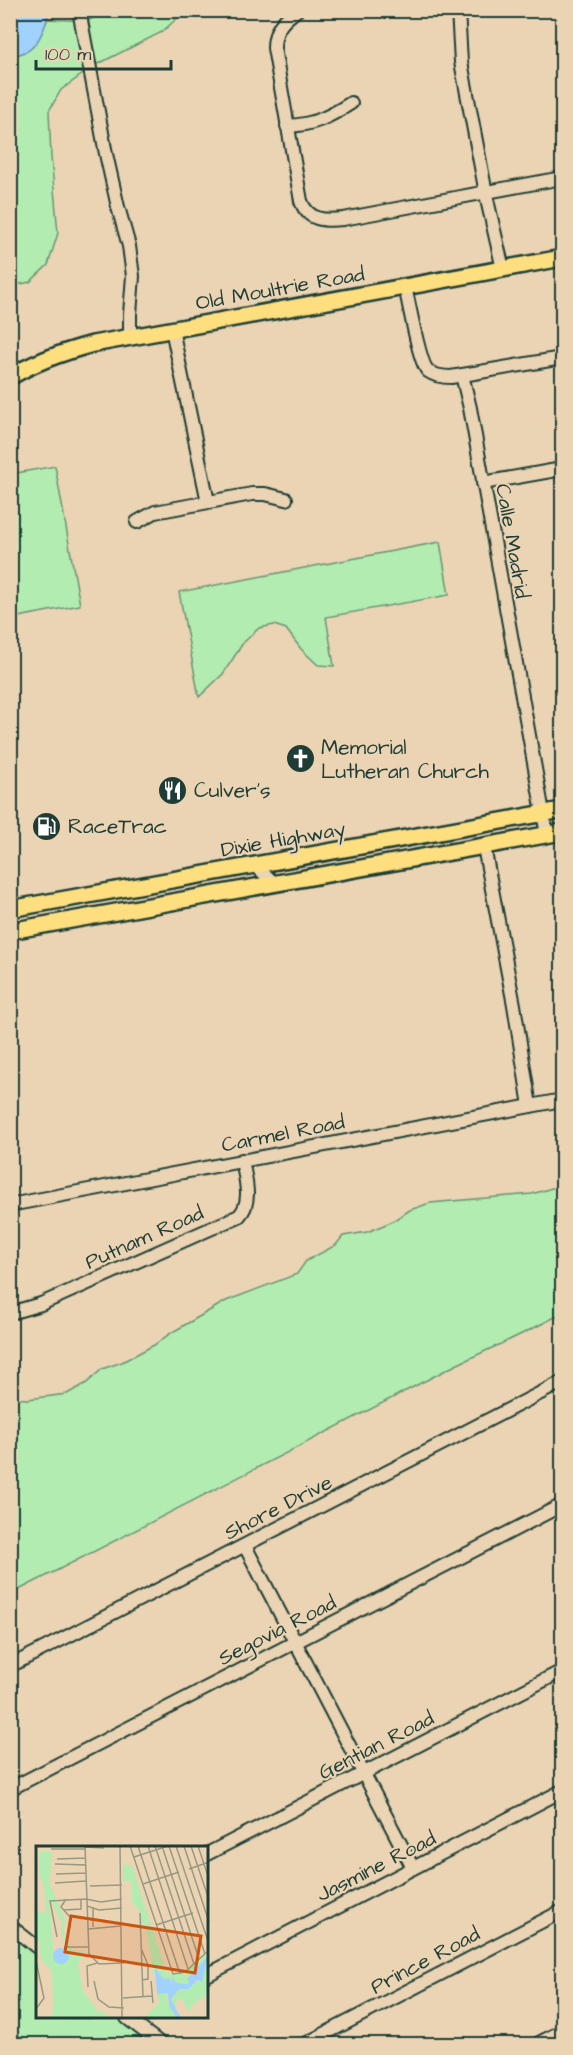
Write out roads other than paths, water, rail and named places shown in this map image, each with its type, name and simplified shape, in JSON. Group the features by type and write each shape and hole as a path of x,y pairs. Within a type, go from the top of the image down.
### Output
{"main road":[{"name":"Old Moultrie Road","path":"10,376 63,352 130,337 562,258"},
{"name":"Dixie Highway","path":"10,909 562,810"},
{"path":"10,931 562,832"}],"street":[{"path":"79,10 106,154 129,246 133,276 130,337"},
{"path":"297,10 279,26 274,38 301,201 307,212 320,220 343,219 562,178"},
{"path":"458,10 461,62 485,192 503,269"},
{"path":"288,126 317,122 351,103"},
{"path":"405,287 424,366 435,375 443,377 462,375 562,358"},
{"path":"172,329 208,502"},
{"name":"Calle Madrid","path":"462,375 470,408 547,835"},
{"path":"483,483 562,469"},
{"path":"137,522 155,512 252,494 265,494 285,499"},
{"path":"484,846 530,1106"},
{"path":"255,865 275,884"},
{"name":"Carmel Road","path":"10,1205 562,1100"},
{"name":"Putnam Road","path":"10,1313 41,1304 239,1216 244,1211 247,1201 242,1160"},
{"name":"Shore Drive","path":"10,1666 562,1382"},
{"name":"Segovia Road","path":"10,1789 562,1505"},
{"path":"245,1546 413,1868"},
{"name":"Gentian Road","path":"208,1853 562,1671"},
{"name":"Jasmine Road","path":"208,1974 562,1791"},
{"name":"Prince Road","path":"305,2044 562,1911"},
{"path":"10,1926 36,1946"},
{"path":"131,2019 161,2044"},
{"path":"537,2044 562,2031"}],"water":[{"path":"11,10 48,11 48,16 36,43 29,50 11,58"}],"place":[{"name":"Memorial Lutheran Church","path":"300,759"},
{"name":"Culver's","path":"173,790"},
{"name":"RaceTrac","path":"47,826"}]}
